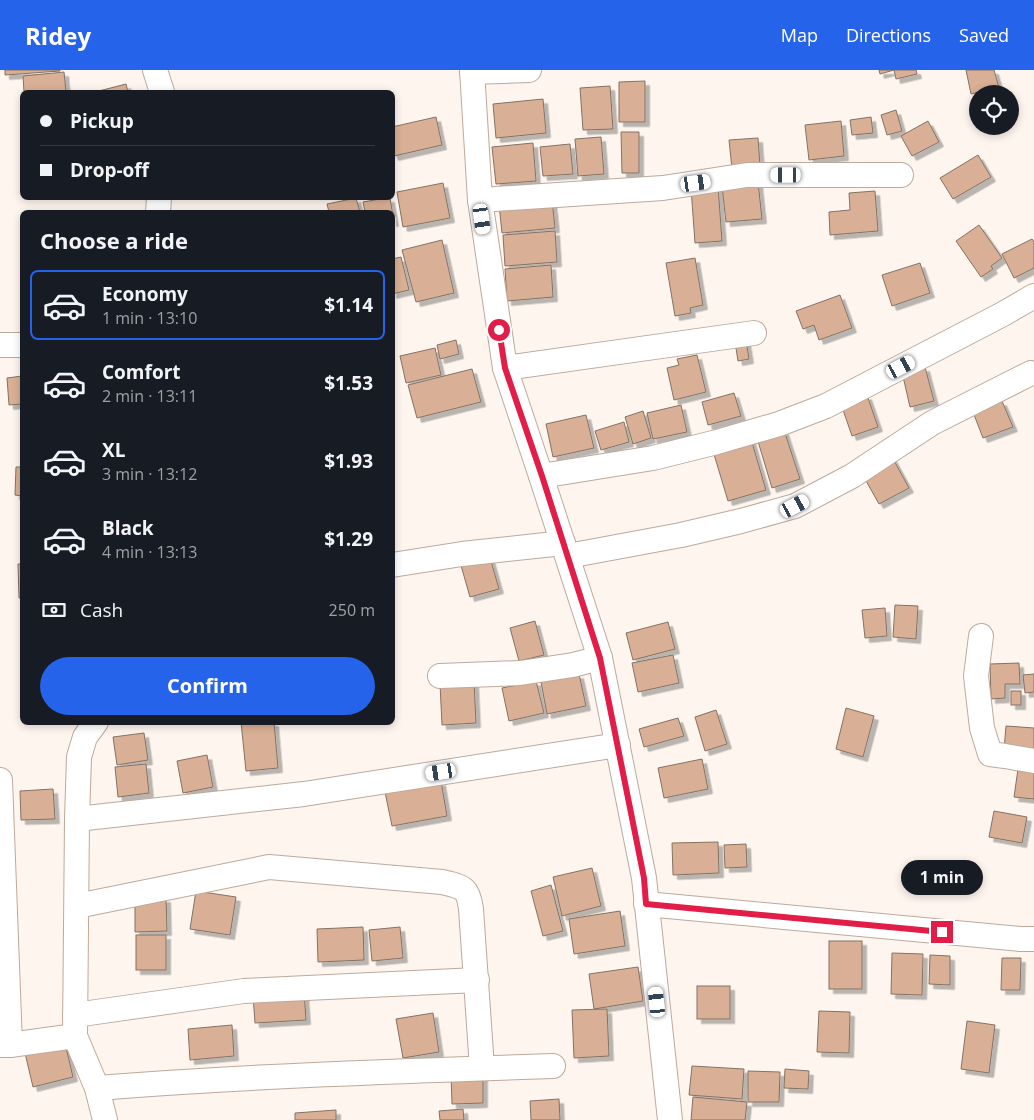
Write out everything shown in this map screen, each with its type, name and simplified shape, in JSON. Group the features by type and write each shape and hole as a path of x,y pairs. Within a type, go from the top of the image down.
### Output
{"street":[{"path":"155,70 161,90"},
{"path":"529,70 472,71 480,200 505,368 542,476 600,658 618,745 644,878 670,1120"},
{"path":"480,200 663,188 747,176 901,175"},
{"path":"542,476 653,458 780,424 826,406 1034,296"},
{"path":"505,368 754,333"},
{"path":"0,345 20,345"},
{"path":"395,565 462,554 565,549 681,535 795,506 852,476 932,423 1032,373"},
{"path":"981,636 976,676 982,728 990,754 1034,761"},
{"path":"440,676 520,673 573,665 600,658"},
{"path":"94,725 85,736 79,757 75,1025 97,1088 105,1120"},
{"path":"77,819 304,794 618,745"},
{"path":"0,780 5,1045 75,1025 244,991 477,980"},
{"path":"77,906 269,867 442,882 460,886 469,896 472,910 482,1068"},
{"path":"646,904 1034,939"},
{"path":"97,1088 218,1079 379,1071 553,1066"}],"building":[{"path":"5,70 60,70 60,71 5,75"},
{"path":"879,70 894,70 880,74"},
{"path":"894,70 916,70 917,74 896,79"},
{"path":"966,70 994,70 998,85 969,85"},
{"path":"64,72 66,90 24,90 23,76"},
{"path":"645,81 645,122 619,122 619,82"},
{"path":"126,84 128,90 103,90"},
{"path":"610,86 613,129 583,130 580,88"},
{"path":"543,99 546,133 496,138 493,104"},
{"path":"896,110 902,131 887,135 881,115"},
{"path":"436,117 442,145 395,156 395,126"},
{"path":"871,117 873,133 852,135 850,120"},
{"path":"841,121 844,156 809,160 805,125"},
{"path":"928,121 939,142 912,156 901,136"},
{"path":"621,132 639,132 639,173 622,173"},
{"path":"601,137 604,174 578,176 575,139"},
{"path":"758,138 760,166 732,169 729,140"},
{"path":"533,143 536,181 496,184 492,147"},
{"path":"570,144 573,174 543,176 540,147"},
{"path":"978,155 991,177 953,199 940,178"},
{"path":"758,182 762,219 726,222 722,186"},
{"path":"443,183 450,218 403,227 397,192"},
{"path":"718,186 722,241 695,243 691,188"},
{"path":"875,191 878,231 830,235 829,212 850,210 849,193"},
{"path":"357,200 359,210 328,210 327,204"},
{"path":"390,200 392,210 365,210 363,202"},
{"path":"552,200 555,228 502,233 499,204"},
{"path":"979,225 1002,258 991,266 993,269 981,277 956,241"},
{"path":"555,231 557,262 505,266 503,235"},
{"path":"1032,239 1034,242 1034,268 1014,278 1002,254"},
{"path":"442,240 454,293 416,302 402,250"},
{"path":"401,257 409,290 395,293 395,258"},
{"path":"695,258 703,305 690,308 691,313 675,316 666,263"},
{"path":"920,263 930,293 892,306 882,275"},
{"path":"551,265 553,297 507,301 505,269"},
{"path":"840,295 852,328 819,340 814,325 803,329 796,311"},
{"path":"456,340 459,354 440,359 437,345"},
{"path":"746,340 749,359 738,361 735,342"},
{"path":"435,348 441,375 406,383 400,356"},
{"path":"697,355 706,392 674,400 667,368 679,365 677,359"},
{"path":"925,367 934,401 910,407 902,372"},
{"path":"472,369 481,402 417,418 408,385"},
{"path":"20,376 20,404 9,405 7,378"},
{"path":"734,393 741,416 708,425 702,402"},
{"path":"867,395 878,427 852,436 841,404"},
{"path":"1002,401 1013,427 983,438 973,412"},
{"path":"681,405 687,432 653,439 647,413"},
{"path":"643,411 651,438 633,444 625,417"},
{"path":"586,415 594,448 553,457 546,424"},
{"path":"624,422 629,442 601,450 595,431"},
{"path":"784,430 800,479 772,488 757,438"},
{"path":"751,439 766,490 728,501 713,451"},
{"path":"891,455 909,488 879,504 861,472"},
{"path":"16,467 20,467 20,496 15,495"},
{"path":"489,554 499,589 470,597 460,562"},
{"path":"18,564 20,564 20,598"},
{"path":"895,605 918,606 916,639 893,637"},
{"path":"885,608 887,636 865,638 862,610"},
{"path":"535,621 544,655 519,661 510,628"},
{"path":"668,622 675,649 633,660 626,633"},
{"path":"673,655 679,683 638,692 632,663"},
{"path":"1019,663 1020,684 1005,684 1005,698 991,699 990,664"},
{"path":"579,674 586,706 547,714 541,682"},
{"path":"1034,674 1034,692 1025,693 1023,675"},
{"path":"536,681 544,713 509,721 502,688"},
{"path":"474,682 476,723 442,725 440,684"},
{"path":"1011,691 1021,691 1021,705 1011,705"},
{"path":"846,708 874,716 863,757 836,749"},
{"path":"716,710 727,744 705,751 695,717"},
{"path":"678,718 684,736 644,747 639,729"},
{"path":"241,725 274,725 278,768 246,771"},
{"path":"1006,726 1034,728 1034,753 1004,750"},
{"path":"144,733 148,760 117,765 113,737"},
{"path":"207,755 213,787 183,793 177,761"},
{"path":"702,759 708,789 664,798 658,768"},
{"path":"146,764 149,793 118,797 115,767"},
{"path":"1018,769 1034,771 1034,799 1014,797"},
{"path":"441,781 447,816 392,826 385,792"},
{"path":"53,789 55,819 21,820 20,791"},
{"path":"994,811 1027,817 1022,843 989,837"},
{"path":"718,842 719,873 673,875 672,843"},
{"path":"746,844 747,867 725,868 724,845"},
{"path":"592,868 601,906 562,916 553,877"},
{"path":"551,885 563,931 543,936 531,891"},
{"path":"196,891 236,897 230,935 190,929"},
{"path":"166,898 167,931 135,932 135,899"},
{"path":"620,911 625,946 574,954 569,919"},
{"path":"363,927 364,960 318,962 317,929"},
{"path":"400,927 403,958 372,961 369,930"},
{"path":"136,935 166,935 166,970 136,970"},
{"path":"829,941 862,941 862,989 829,989"},
{"path":"892,953 923,954 922,995 891,994"},
{"path":"930,955 950,956 950,985 929,984"},
{"path":"1002,958 1021,958 1020,990 1001,990"},
{"path":"638,967 643,1001 594,1009 589,974"},
{"path":"697,986 730,986 730,1019 697,1019"},
{"path":"304,992 306,1020 255,1023 253,995"},
{"path":"607,1009 609,1056 574,1058 572,1010"},
{"path":"819,1011 850,1012 849,1053 817,1052"},
{"path":"433,1013 439,1052 403,1058 396,1019"},
{"path":"967,1021 995,1025 989,1073 961,1069"},
{"path":"232,1025 234,1056 190,1060 188,1029"},
{"path":"65,1043 73,1077 33,1087 25,1053"},
{"path":"692,1066 744,1069 742,1099 689,1095"},
{"path":"785,1069 809,1071 808,1089 784,1088"},
{"path":"748,1071 780,1072 779,1102 748,1102"},
{"path":"483,1074 483,1103 452,1104 451,1075"},
{"path":"693,1097 747,1102 745,1120 691,1120"},
{"path":"559,1099 560,1120 531,1120 530,1101"},
{"path":"463,1109 464,1120 440,1120 439,1111"},
{"path":"336,1110 336,1120 295,1120 295,1113"}],"route":[{"path":"499,330 505,368 542,476 600,658 644,878 646,904 942,932"}]}
